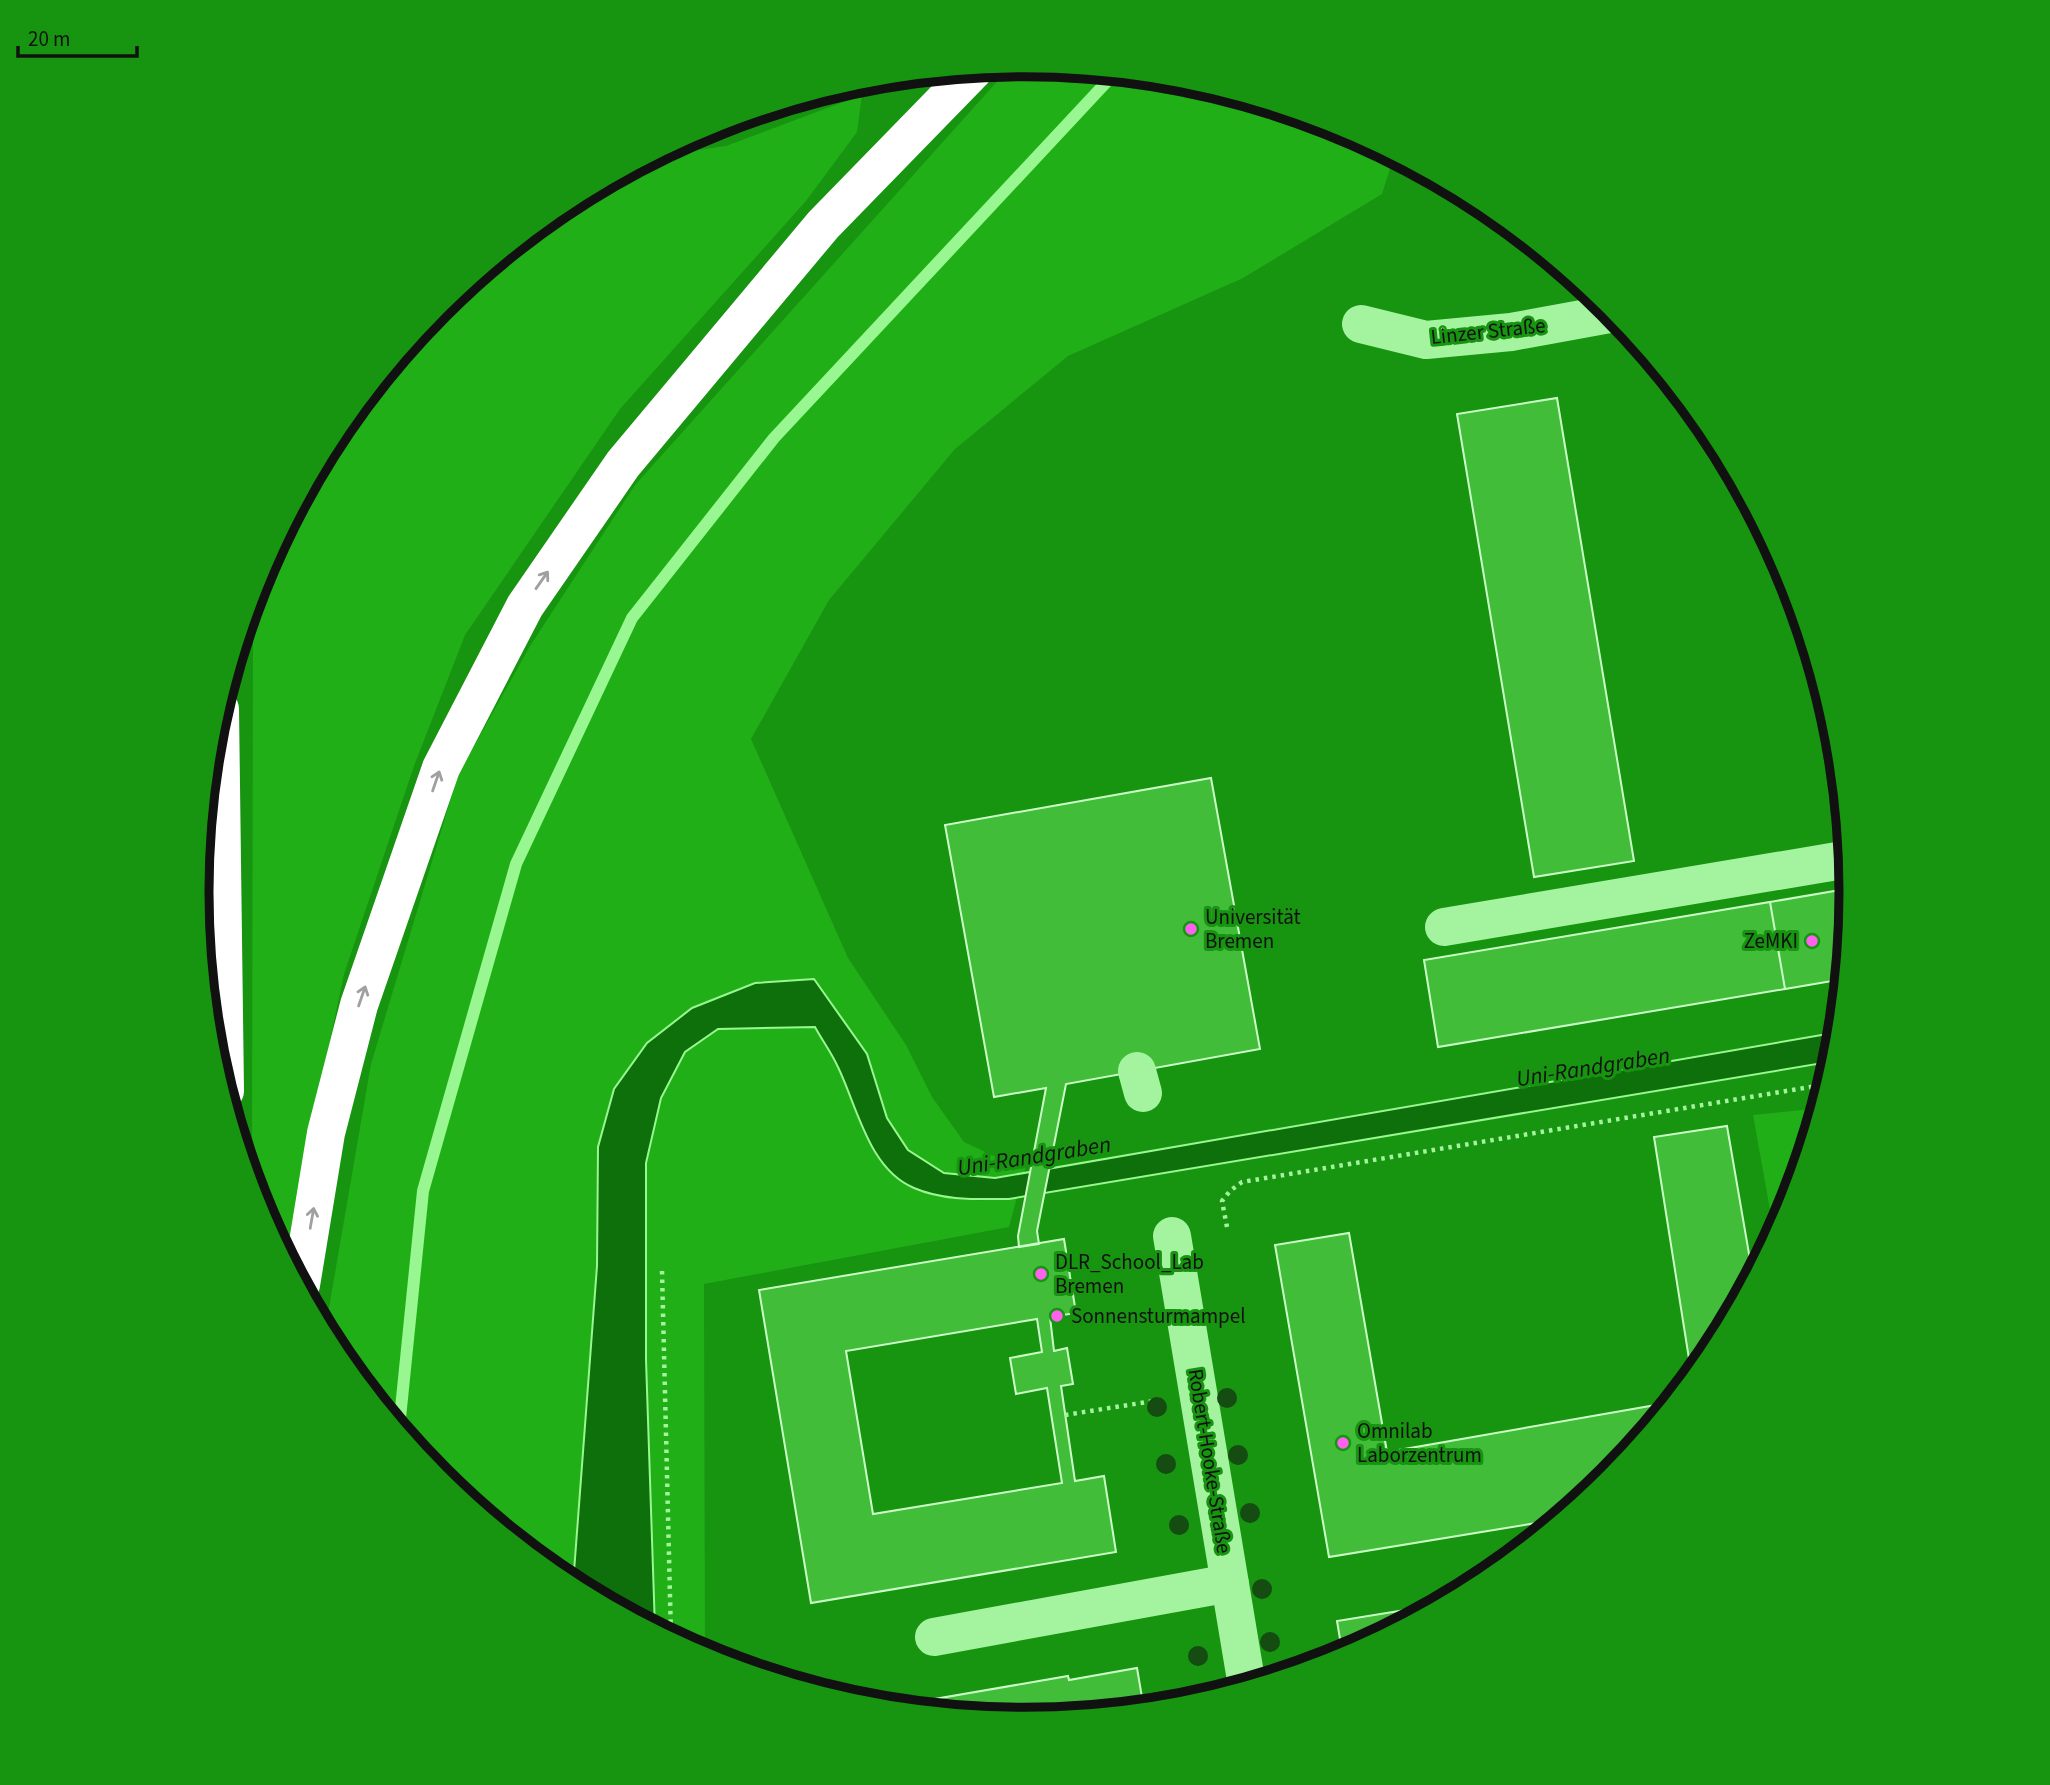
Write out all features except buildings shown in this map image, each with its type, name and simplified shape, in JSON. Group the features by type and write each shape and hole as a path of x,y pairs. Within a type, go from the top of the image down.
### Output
{"highway":[{"path":"303,1271 326,1133 359,1005 441,768 524,606 623,464 823,225 965,80"},
{"path":"221,759 224,1049"}],"street":[{"name":"Linzer Straße","path":"1361,324 1426,340 1511,332 1601,315"},
{"path":"1444,927 1839,861"},
{"name":"Robert-Hooke-Straße","path":"1172,1236 1246,1677"},
{"path":"934,1637 1230,1584"}],"path":[{"path":"1227,1227 1222,1201 1242,1182 1817,1086"},
{"path":"662,1271 671,1627"},
{"path":"1065,1415 1199,1394"}],"shaded area":[{"path":"1000,78 1078,79 1184,93 1287,120 1391,164 1382,194 1243,278 1068,356 955,449 829,600 751,739 848,958 906,1045 932,1097 964,1142 998,1158 1028,1156 1024,1174 995,1178 944,1173 908,1150 887,1118 867,1054 814,979 692,1008 598,1147 597,1266 574,1572 487,1506 448,1469 378,1389 328,1315 371,1064 458,775 530,646 635,485"},
{"path":"862,95 857,132 806,201 620,409 465,635 414,766 344,974 299,1190 293,1250 252,1152 253,630 272,580 319,485 347,439 378,396 448,316 487,279 529,246 572,214 617,186 684,152 726,146"},
{"path":"814,979 867,1054 887,1118 908,1150 944,1173 995,1178 1828,1034 1822,1063 1009,1199 985,1199 949,1197 925,1192 898,1179 885,1166 866,1134 837,1065 815,1027 718,1029 685,1052 661,1098 646,1163 646,1360 655,1619 574,1572 597,1266 598,1147 614,1089 647,1043 692,1008 755,983"},
{"path":"815,1027 837,1065 871,1146 886,1167 899,1178 930,1193 947,1197 983,1200 1017,1197 1009,1227 704,1284 705,1642 655,1619 646,1360 646,1163 661,1098 685,1052 718,1029"},
{"path":"1811,1109 1772,1219 1753,1115"}],"waterway":[{"path":"400,1416 423,1191 516,864 632,618 774,438 1107,82"}],"place":[{"name":"Universität Bremen","path":"1191,929"},
{"name":"ZeMKI","path":"1812,941"},
{"name":"DLR_School_Lab Bremen","path":"1041,1274"},
{"name":"Sonnensturmampel","path":"1057,1316"},
{"name":"Omnilab Laborzentrum","path":"1343,1443"}],"water label":[{"name":"Uni-Randgraben","path":"1593,1067"},
{"name":"Uni-Randgraben","path":"1034,1156"}]}
